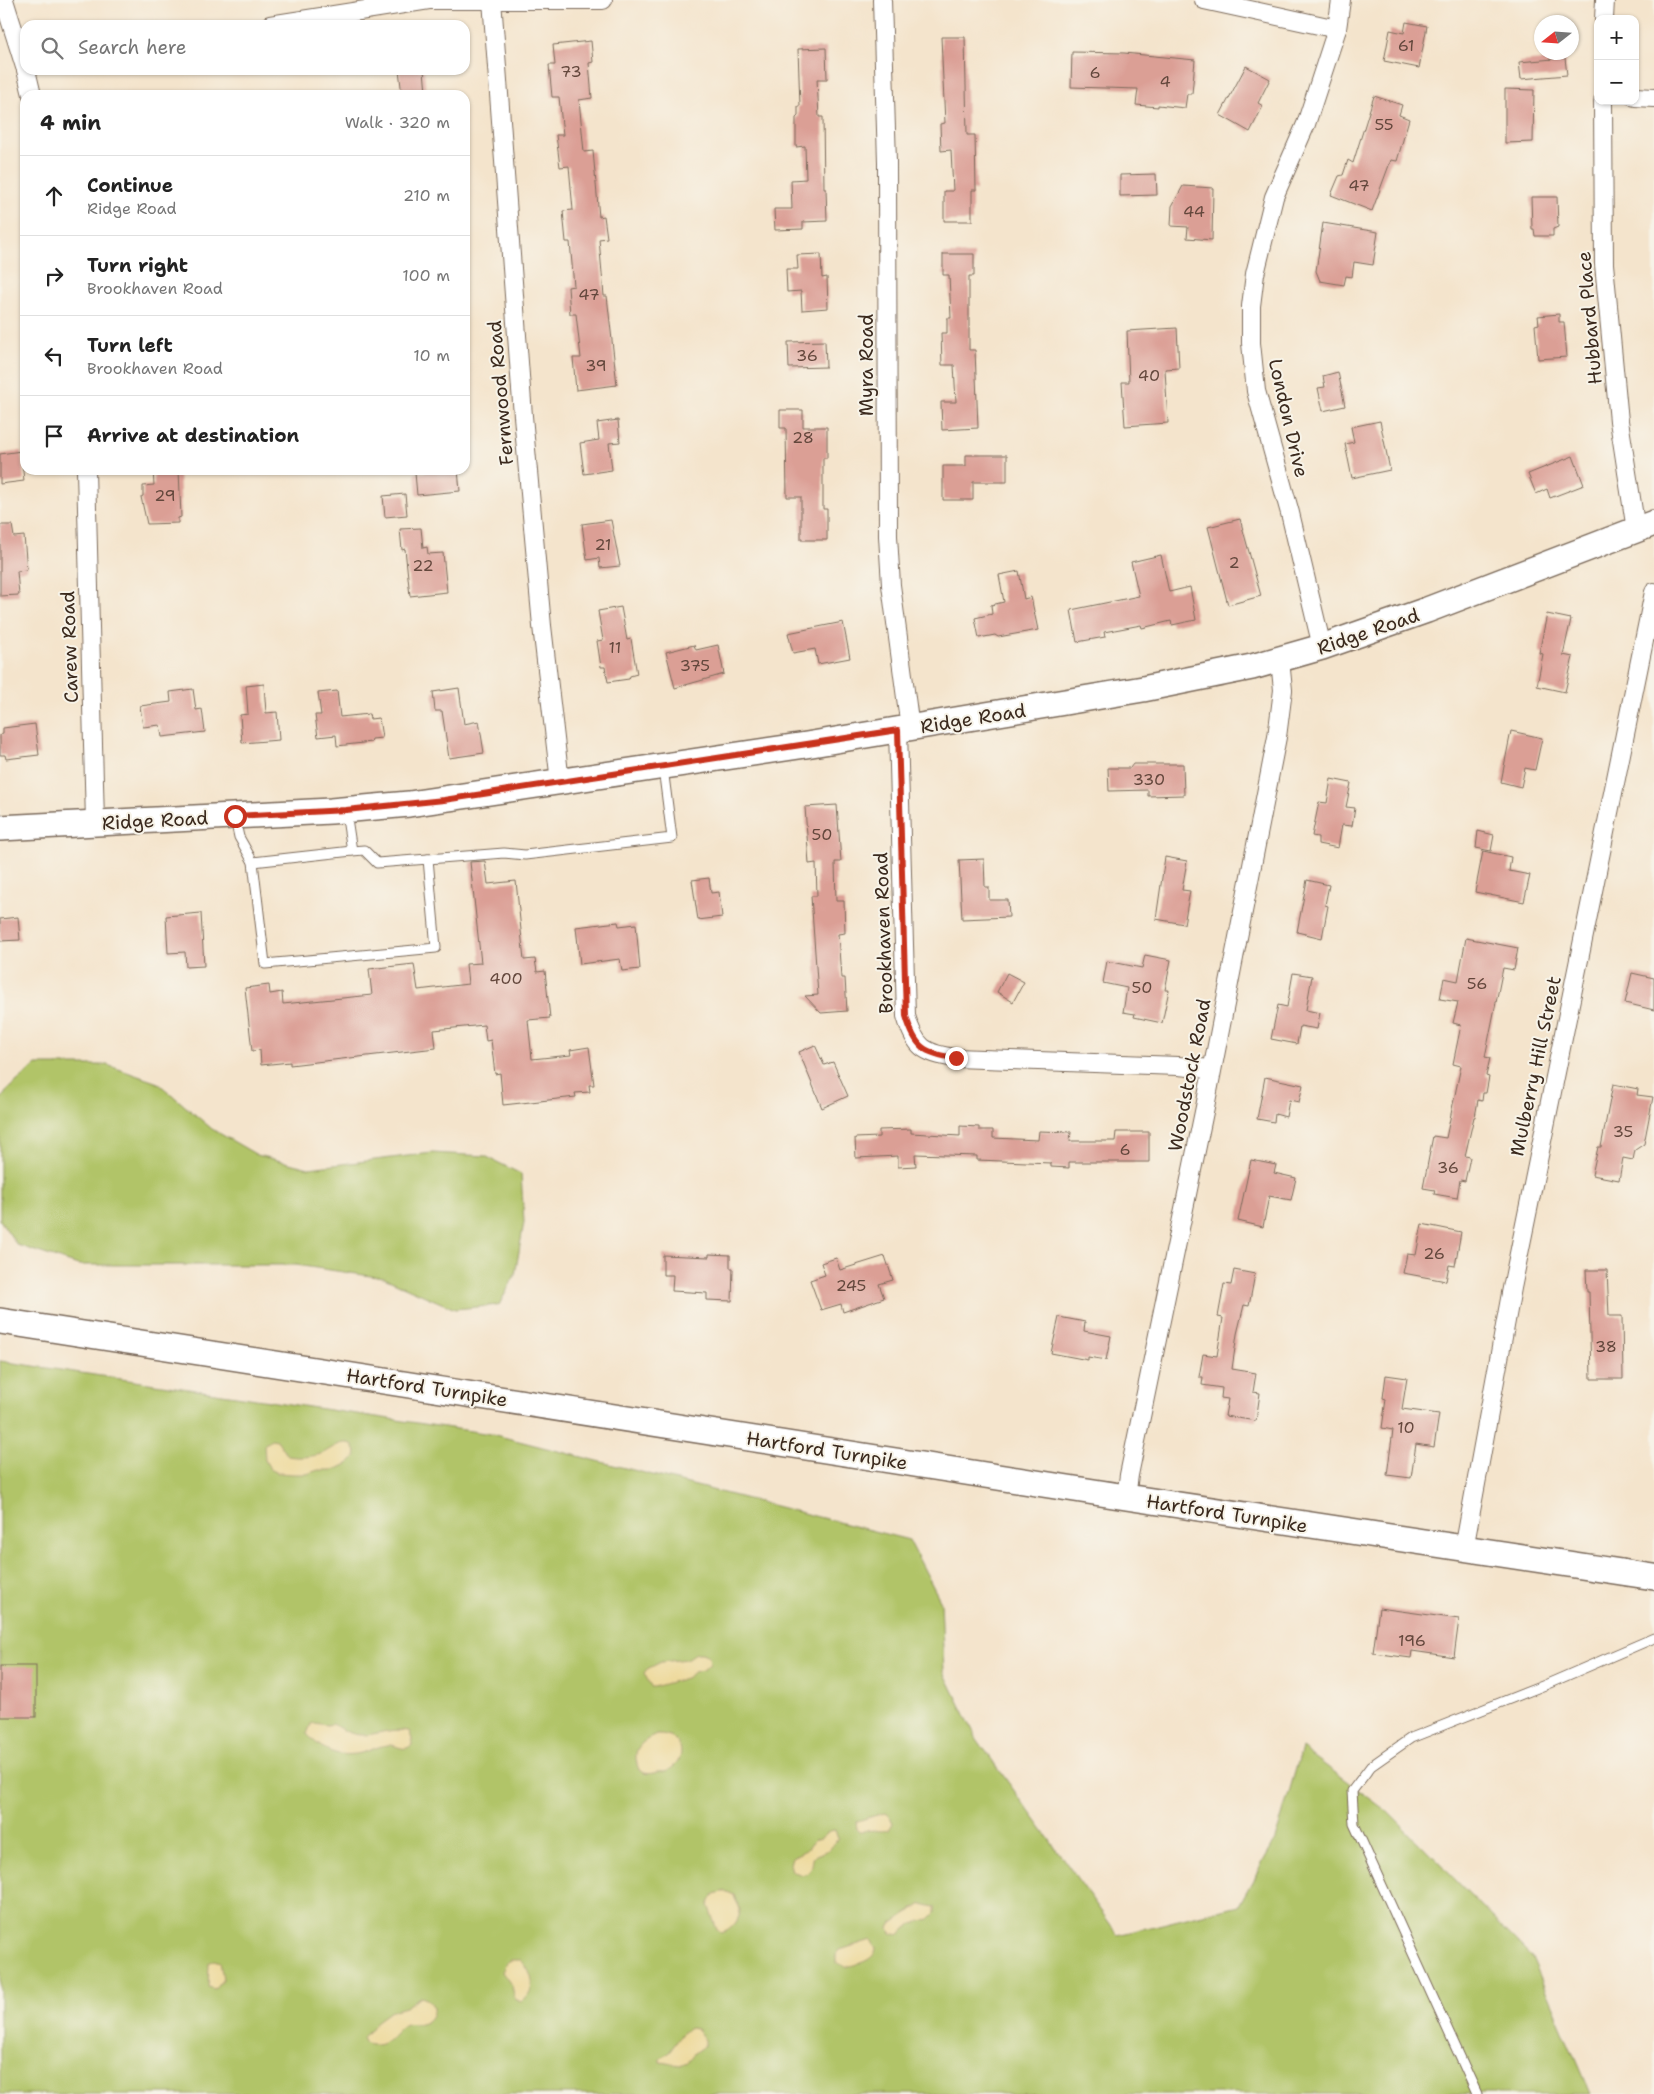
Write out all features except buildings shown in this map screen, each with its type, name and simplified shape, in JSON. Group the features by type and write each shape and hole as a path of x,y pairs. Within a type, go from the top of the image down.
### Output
{"main road":[{"name":"Ridge Road","path":"0,828 346,810 444,800 904,729 1144,689 1280,660 1322,647 1427,610 1645,526"},
{"name":"Hartford Turnpike","path":"0,1320 1126,1497 1654,1577"}],"street":[{"path":"4,0 20,51"},
{"path":"302,20 429,0 603,0"},
{"name":"Fernwood Road","path":"492,0 523,425 542,626 560,782"},
{"name":"Myra Road","path":"882,0 887,162 888,536 904,729"},
{"path":"1204,0 1337,29"},
{"name":"London Drive","path":"1322,647 1290,514 1256,391 1250,343 1251,306 1255,274 1274,197 1306,124 1337,29 1341,0"},
{"path":"1604,15 1605,0"},
{"path":"27,75 31,90"},
{"path":"1639,97 1654,98"},
{"name":"Hubbard Place","path":"1603,105 1604,264 1619,421 1645,526"},
{"name":"Carew Road","path":"86,475 95,822"},
{"name":"Mulberry Hill Street","path":"1464,1549 1512,1288 1654,592"},
{"name":"Woodstock Road","path":"1126,1497 1278,737 1283,690 1280,660"},
{"name":"Brookhaven Road","path":"904,729 906,1016 911,1035 922,1048 938,1056 956,1058 1178,1066 1211,1069"}],"lane":[{"path":"253,862 364,850 377,864 428,858 504,853 525,855 672,838 663,767"},
{"path":"346,810 352,851"},
{"path":"235,816 239,837 253,862 265,964 436,948 428,858"},
{"path":"1477,2094 1354,1824 1352,1791 1371,1766 1411,1738 1545,1685 1654,1638"}],"green space":[{"path":"36,1065 107,1065 158,1083 212,1129 257,1155 309,1168 432,1153 485,1156 521,1174 524,1222 515,1275 499,1305 455,1309 384,1278 296,1265 78,1265 17,1245 0,1220 0,1101 8,1089"},
{"path":"0,1361 491,1434 909,1540 941,1602 944,1672 977,1739 1118,1935 1239,1905 1275,1840 1302,1748 1388,1812 1531,1956 1590,2094 0,2094"}],"sand":[{"path":"271,1439 277,1440 288,1456 292,1457 321,1454 342,1443 352,1444 356,1452 355,1457 349,1463 335,1470 318,1470 307,1474 278,1473 270,1469 265,1460 264,1445"},
{"path":"696,1653 709,1656 710,1664 686,1678 651,1687 644,1673 647,1669 661,1662 687,1659"},
{"path":"311,1724 333,1724 344,1731 363,1735 398,1730 409,1731 412,1745 403,1748 387,1745 361,1753 338,1754 325,1749 307,1734"},
{"path":"657,1735 673,1738 677,1742 681,1753 679,1759 669,1770 650,1774 644,1773 639,1770 636,1752 641,1744"},
{"path":"885,1813 893,1823 889,1830 870,1830 861,1833 857,1829 856,1822"},
{"path":"835,1830 838,1839 828,1850 814,1856 809,1872 802,1875 792,1871 790,1864 792,1857 806,1850 814,1840 821,1838 829,1831"},
{"path":"725,1891 734,1895 740,1910 734,1924 728,1930 721,1933 717,1930 708,1905 714,1894"},
{"path":"922,1904 935,1907 935,1913 929,1919 913,1923 899,1935 891,1933 889,1928 892,1923"},
{"path":"871,1940 876,1948 869,1959 846,1967 836,1962 836,1955 840,1950"},
{"path":"214,1960 220,1962 223,1979 215,1989 208,1987 209,1963"},
{"path":"511,1960 521,1960 531,1977 530,1992 521,2002 515,1999 512,1986 502,1972 506,1963"},
{"path":"420,1997 426,1999 433,2006 432,2015 429,2019 420,2024 404,2025 388,2040 379,2045 366,2044 363,2038 376,2022 391,2011 405,2007"},
{"path":"690,2028 697,2029 705,2040 705,2045 694,2053 687,2062 680,2065 661,2062 661,2059 683,2032"}],"route":[{"path":"235,816 346,810 444,800 898,730 906,1016 911,1035 922,1048 938,1056 956,1058"}]}
